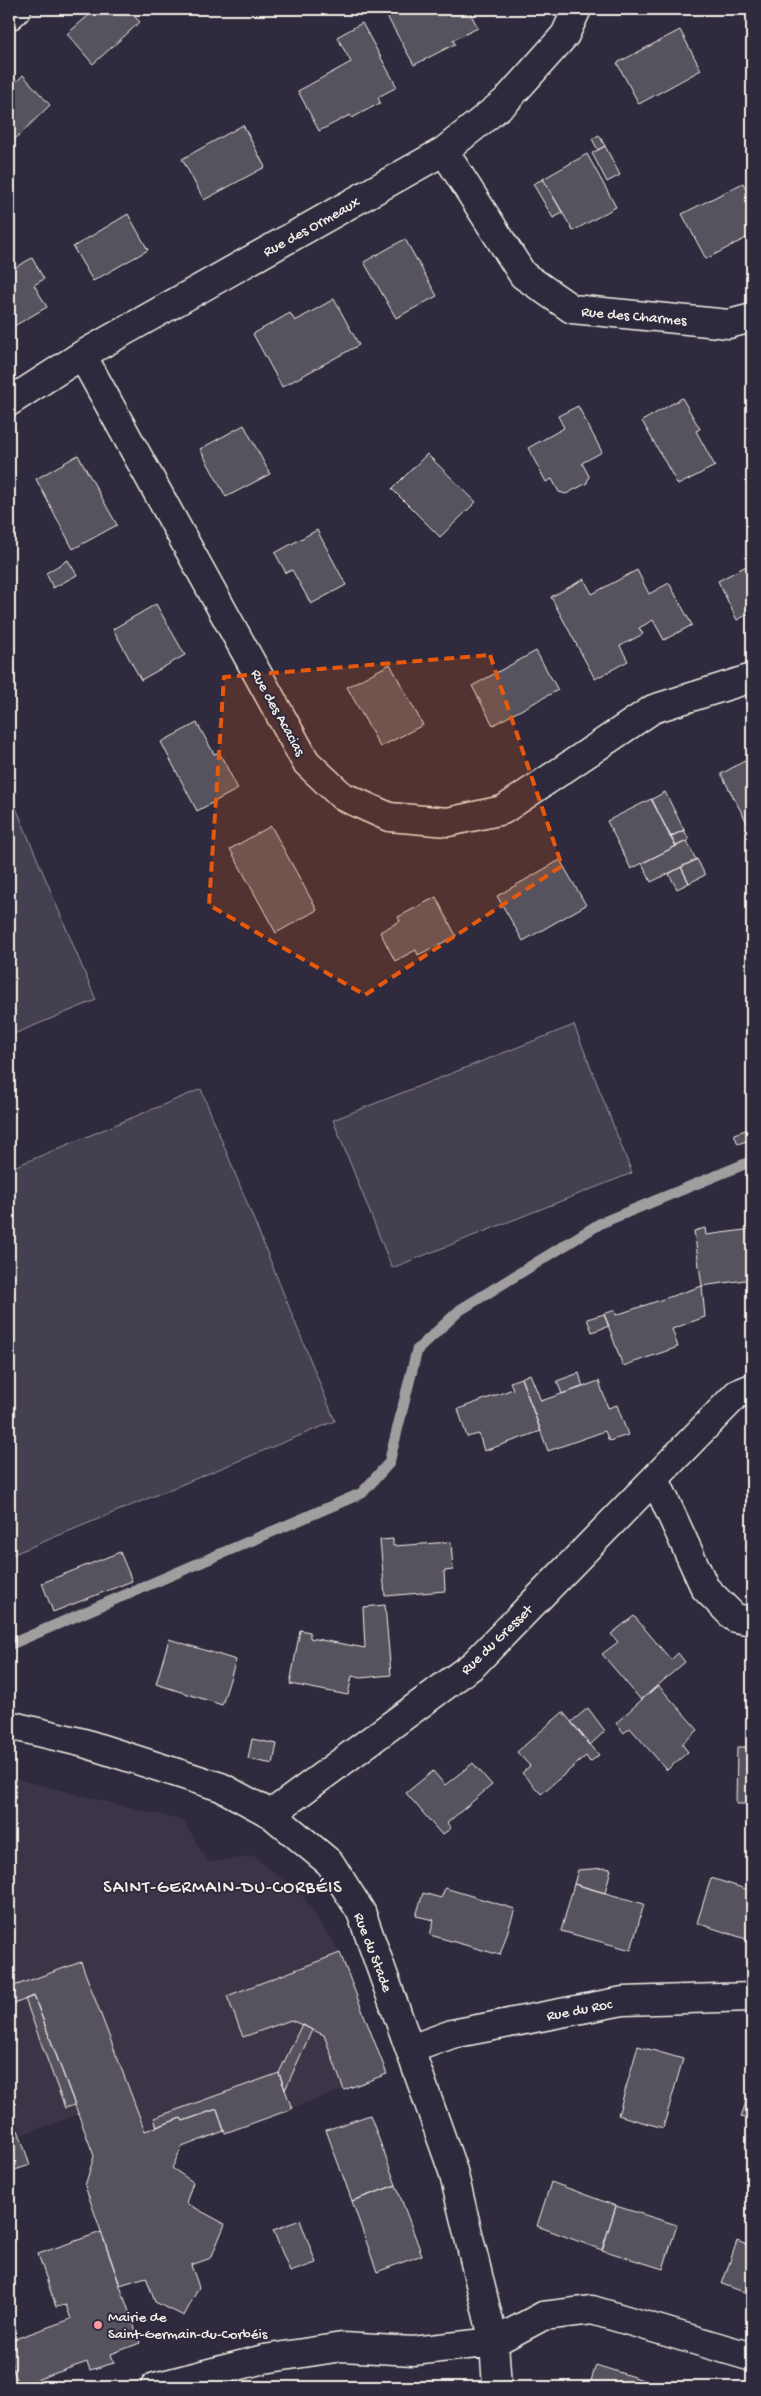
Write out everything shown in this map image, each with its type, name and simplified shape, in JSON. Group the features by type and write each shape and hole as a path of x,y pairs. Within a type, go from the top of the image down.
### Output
{"street":[{"path":"9,16 17,9"},
{"name":"Rue des Ormeaux","path":"9,402 82,355 444,151 506,101 566,35 576,9"},
{"name":"Rue des Charmes","path":"444,151 523,275 572,309 729,324 752,318"},
{"name":"Rue des Acacias","path":"82,355 306,762 342,796 389,817 448,822 503,810 653,709 752,678"},
{"name":"Rue du Gresset","path":"271,1814 473,1665 737,1394 752,1388"},
{"path":"655,1479 706,1588 735,1618 752,1621"},
{"name":"Rue du Stade","path":"9,1726 84,1743 221,1787 271,1814 330,1864 361,1912 453,2171 494,2342 497,2387"},
{"name":"Rue du Roc","path":"410,2049 452,2034 623,2001 752,1997"},
{"path":"156,2387 264,2359 342,2347 413,2351 494,2342 543,2316 592,2310 752,2358"}],"highlighted area":[{"path":"490,655 562,866 365,995 209,905 224,677"}],"shaded area":[{"path":"9,791 96,1000 9,1036"},
{"path":"752,926 752,980 746,927"},
{"path":"574,1025 632,1173 392,1268 333,1120"},
{"path":"201,1089 335,1421 9,1556 9,1169"},
{"path":"9,1777 184,1821 208,1862 254,1856 303,1896 340,1953 387,2074 182,2147 172,2168 193,2182 186,2203 225,2224 211,2258 191,2265 199,2287 184,2316 155,2302 146,2277 120,2285 85,2186 94,2156 78,2115 21,2135 30,2165 9,2172"}],"building":[{"path":"96,9 128,9 140,22 93,64 67,34"},
{"path":"383,9 468,9 478,28 453,40 455,44 414,65"},
{"path":"362,23 397,87 378,97 380,103 352,118 350,115 319,131 298,91 351,62 337,37"},
{"path":"680,30 701,70 639,104 617,63"},
{"path":"23,75 50,105 9,145 9,89"},
{"path":"243,125 265,167 204,200 182,159"},
{"path":"599,135 605,146 598,150 592,139"},
{"path":"605,146 620,175 607,182 592,153"},
{"path":"587,154 616,207 573,231 543,179"},
{"path":"543,179 563,213 553,218 533,184"},
{"path":"743,183 752,201 752,235 706,259 682,214"},
{"path":"128,214 148,250 93,281 73,247"},
{"path":"405,239 437,296 396,318 364,262"},
{"path":"32,258 44,279 34,285 47,307 9,329 9,271"},
{"path":"334,299 359,345 282,387 253,334 290,313 295,321"},
{"path":"682,398 700,429 696,431 715,466 678,485 642,421"},
{"path":"578,406 602,452 582,463 589,476 587,483 566,494 559,492 552,479 546,482 528,448 564,428 558,416"},
{"path":"244,425 270,474 226,497 200,449"},
{"path":"427,454 476,502 440,537 392,489"},
{"path":"78,455 117,525 73,549 36,479"},
{"path":"317,530 346,585 311,604 292,570 286,573 275,553"},
{"path":"68,560 77,575 53,588 46,573"},
{"path":"752,563 752,612 737,620 718,581"},
{"path":"637,570 649,594 669,583 692,625 664,640 653,620 639,628 643,634 620,646 628,661 595,679 551,597 584,579 592,594"},
{"path":"156,604 185,655 141,680 113,629"},
{"path":"536,651 558,690 493,725 472,686"},
{"path":"390,664 423,725 380,747 347,687"},
{"path":"197,723 214,754 219,752 238,789 197,811 161,742"},
{"path":"752,757 752,830 751,830 721,774"},
{"path":"665,792 684,830 670,837 652,799"},
{"path":"651,799 676,846 631,869 607,821"},
{"path":"271,826 317,910 276,933 230,849"},
{"path":"684,830 689,840 676,846 670,837"},
{"path":"687,841 696,860 651,882 642,863"},
{"path":"697,859 705,875 689,883 681,867"},
{"path":"560,860 586,905 523,941 497,896"},
{"path":"681,867 689,883 677,889 669,874"},
{"path":"436,897 456,936 418,955 416,950 395,961 380,932 400,921 398,917"},
{"path":"751,1128 752,1139 738,1144 734,1134"},
{"path":"705,1228 706,1235 752,1229 752,1279 702,1286 694,1231"},
{"path":"702,1286 705,1317 672,1329 678,1347 623,1366 604,1314 615,1310 616,1315"},
{"path":"604,1314 609,1326 592,1332 587,1319"},
{"path":"579,1373 583,1387 562,1394 557,1381"},
{"path":"530,1374 541,1401 599,1381 608,1408 617,1405 628,1435 609,1441 605,1431 548,1451 521,1378"},
{"path":"521,1378 541,1431 484,1451 479,1434 467,1437 458,1409 513,1389 510,1382"},
{"path":"393,1539 393,1546 451,1542 453,1570 444,1571 445,1591 385,1596 380,1540"},
{"path":"120,1552 132,1581 53,1612 42,1583"},
{"path":"385,1605 391,1675 361,1678 352,1676 348,1695 290,1684 300,1630 310,1632 310,1638 365,1648 363,1607"},
{"path":"634,1616 671,1660 678,1653 685,1662 641,1700 602,1654 618,1642 611,1634"},
{"path":"169,1639 236,1660 222,1705 156,1684"},
{"path":"658,1685 698,1730 682,1744 688,1752 667,1770 630,1728 624,1733 616,1723"},
{"path":"588,1708 605,1731 590,1745 571,1722"},
{"path":"563,1712 599,1755 590,1762 586,1756 541,1794 522,1773 530,1766 517,1752"},
{"path":"252,1739 277,1744 273,1764 248,1759"},
{"path":"737,1747 752,1747 752,1797 747,1796 746,1804 736,1804"},
{"path":"473,1763 492,1785 447,1823 451,1828 442,1835 406,1793 433,1771 445,1785"},
{"path":"611,1869 605,1893 574,1884 578,1870"},
{"path":"711,1878 752,1891 752,1941 697,1923"},
{"path":"574,1884 644,1904 631,1950 561,1931"},
{"path":"445,1888 515,1909 500,1955 430,1935 434,1920 416,1916 423,1893 441,1898"},
{"path":"340,1953 387,2074 344,2090 324,2035 291,2020 243,2037 227,1996"},
{"path":"81,1962 145,2131 181,2118 183,2121 217,2109 224,2131 182,2147 172,2168 193,2182 186,2203 225,2224 211,2258 191,2265 199,2287 184,2316 155,2302 146,2277 120,2285 85,2186 94,2156 34,1996 9,2006 9,1971 14,1986"},
{"path":"34,1996 75,2105 65,2108 25,1999"},
{"path":"302,2024 312,2030 285,2090 279,2073"},
{"path":"638,2046 683,2059 663,2128 618,2115"},
{"path":"279,2073 292,2109 225,2133 217,2109 183,2121 181,2118 157,2127 154,2118"},
{"path":"752,2083 752,2120 741,2117"},
{"path":"370,2115 396,2185 352,2201 326,2130"},
{"path":"18,2130 30,2165 9,2172 9,2133"},
{"path":"551,2182 616,2206 602,2250 537,2226"},
{"path":"396,2185 422,2255 377,2272 352,2201"},
{"path":"616,2206 677,2225 663,2269 602,2250"},
{"path":"300,2220 316,2263 290,2272 273,2230"},
{"path":"101,2232 140,2343 111,2354 114,2363 90,2370 87,2362 19,2386 9,2358 9,2341 71,2319 66,2305 56,2307 38,2254"},
{"path":"737,2241 752,2247 752,2295 722,2284"},
{"path":"596,2365 656,2384 655,2387 589,2387"}],"waterway":[{"path":"9,1645 362,1493 389,1463 417,1350 460,1310 601,1223 752,1161"}],"place":[{"name":"Mairie de Saint-Germain-du-Corbéis","path":"98,2325"}],"district":[{"name":"SAINT-GERMAIN-DU-CORBÉIS","path":"223,1886"}]}
